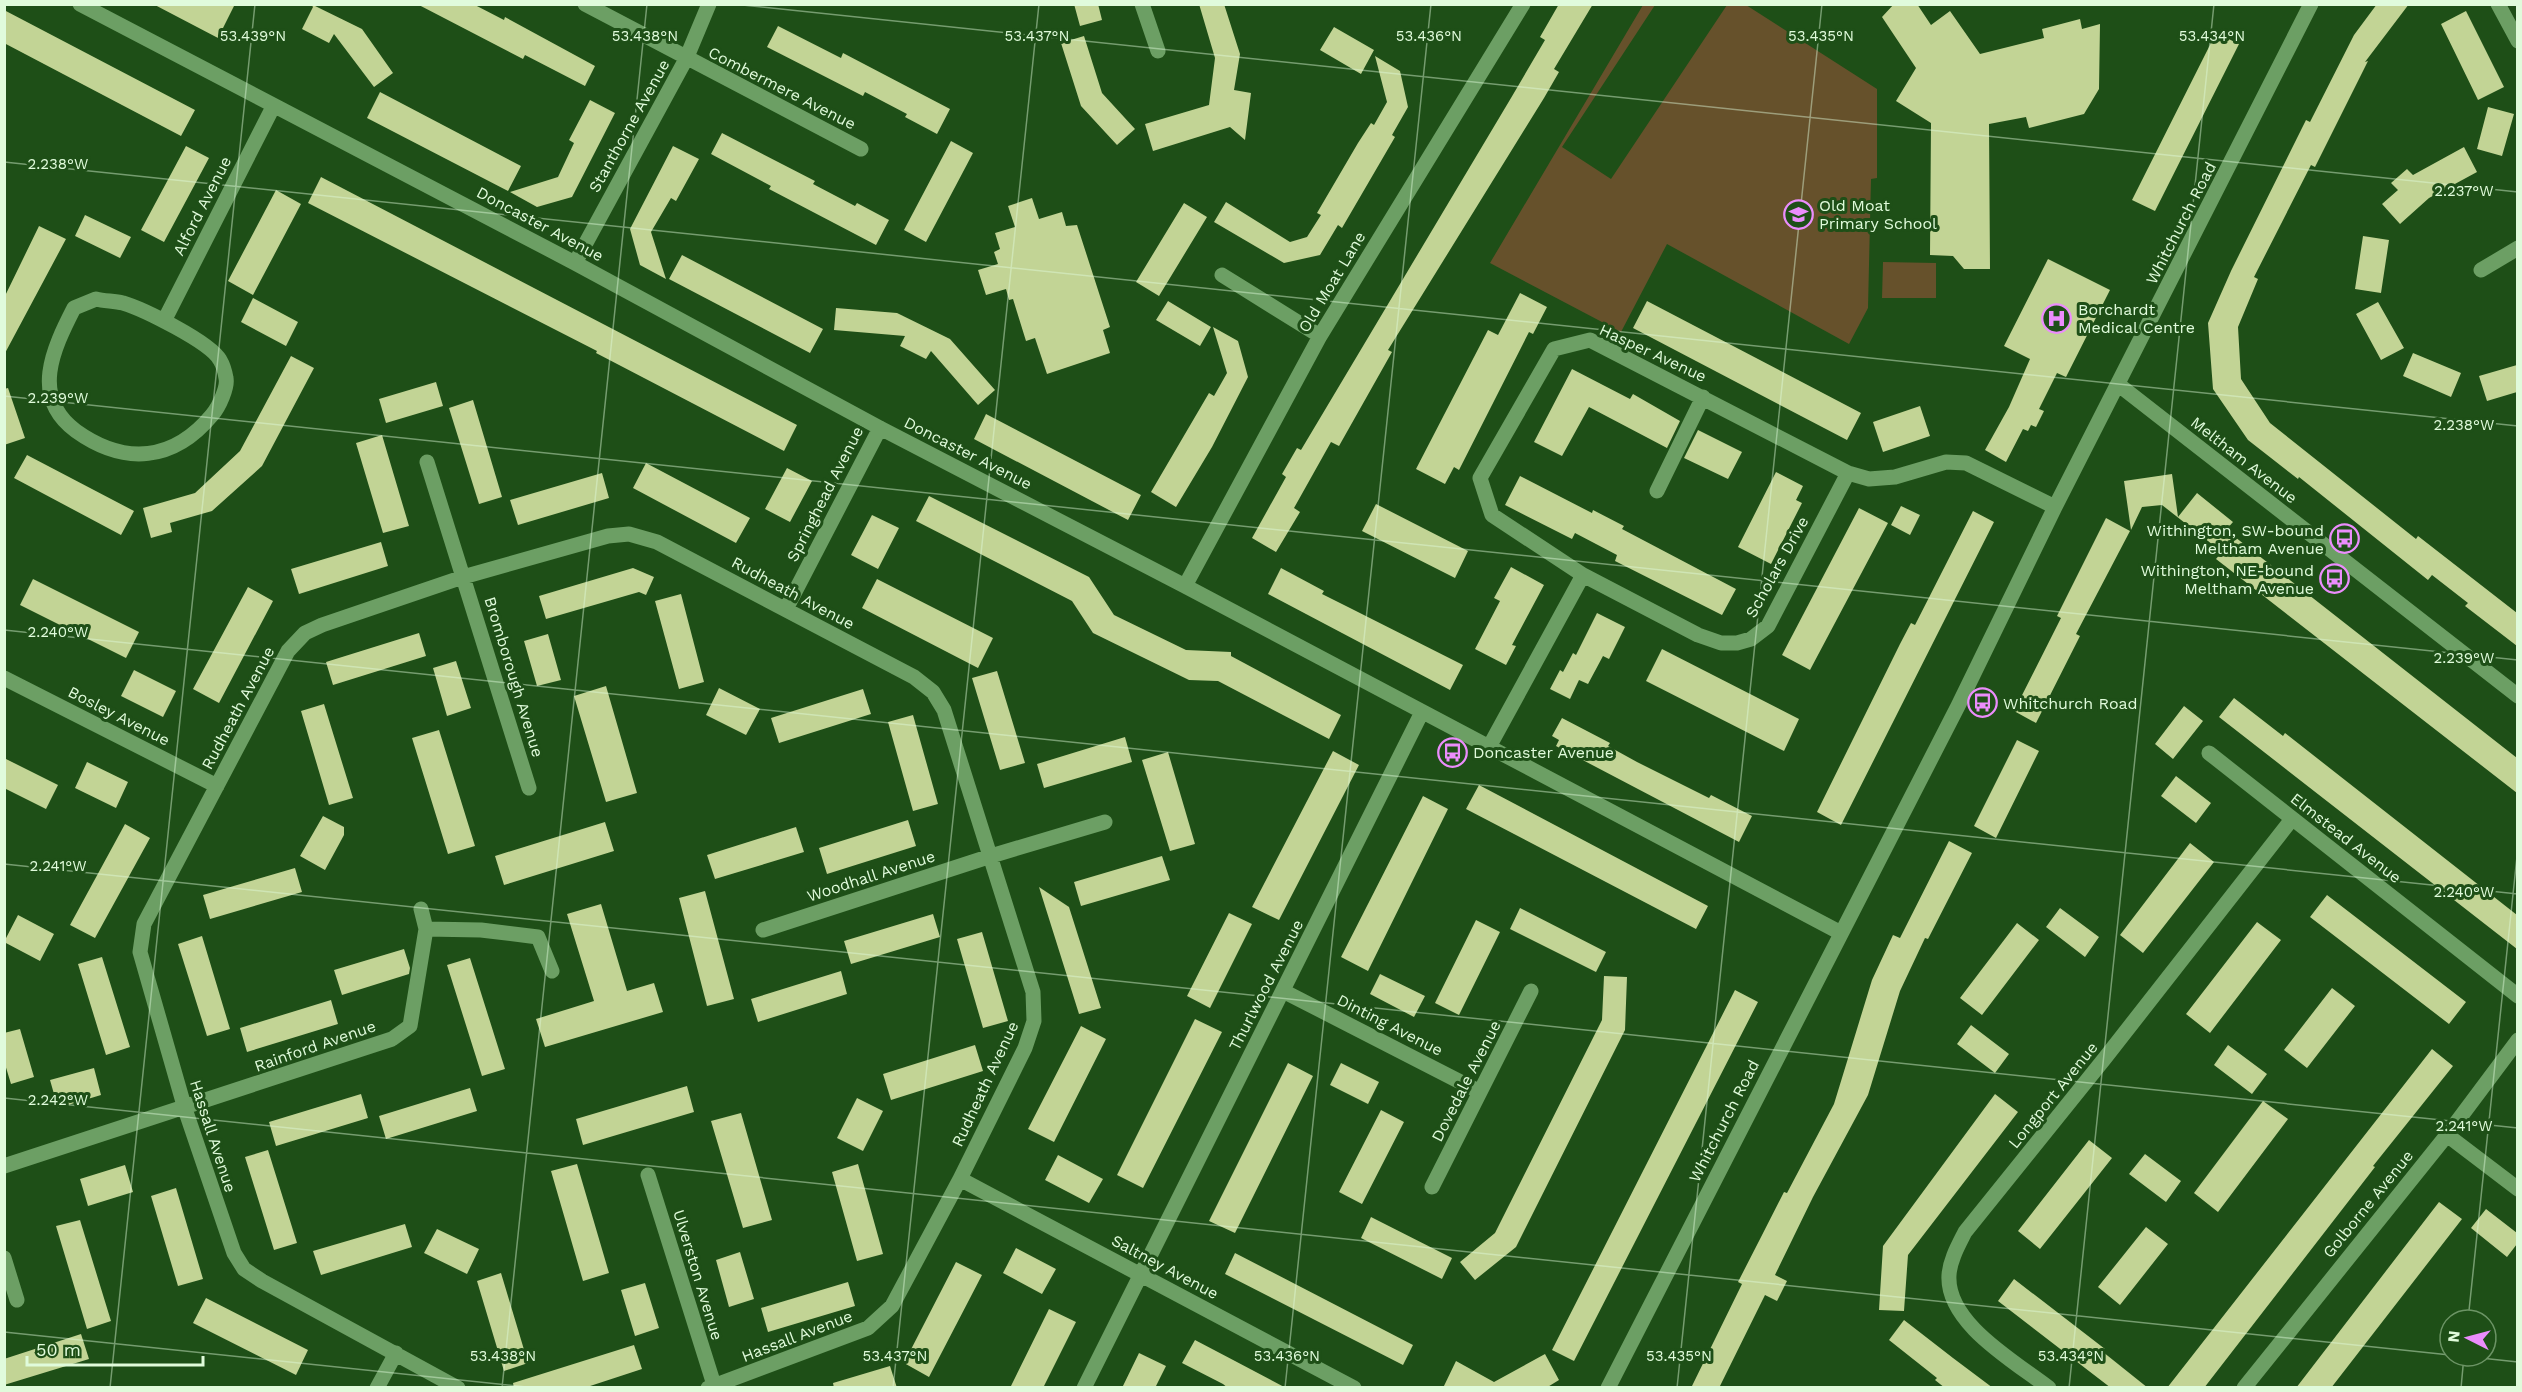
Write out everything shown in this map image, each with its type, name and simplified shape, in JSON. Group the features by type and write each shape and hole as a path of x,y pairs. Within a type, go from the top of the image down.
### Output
{"street":[{"name":"Doncaster Avenue","path":"80,4 575,263 879,428 1185,586 1841,933"},
{"name":"Combermere Avenue","path":"585,4 861,149"},
{"name":"Stanthorne Avenue","path":"575,263 686,59 709,4"},
{"path":"1142,4 1158,51"},
{"name":"Old Moat Lane","path":"1185,586 1320,336 1523,4"},
{"name":"Whitchurch Road","path":"1608,1388 1958,706 2055,507 2311,4"},
{"path":"2498,4 2517,41"},
{"name":"Alford Avenue","path":"164,321 273,107"},
{"path":"2481,270 2517,248"},
{"path":"1222,275 1320,336"},
{"path":"96,299 123,303 164,321 195,339 219,359 227,380 217,410 198,432 174,448 142,454 113,450 67,424 52,402 49,370 58,340 74,308 96,299"},
{"name":"Hasper Avenue","path":"1583,575 1492,515 1480,478 1554,348 1590,340 1848,473 1869,479 1895,477 1946,462 1966,463 2055,507"},
{"name":"Meltham Avenue","path":"2119,385 2517,696"},
{"path":"1657,491 1703,397"},
{"name":"Springhead Avenue","path":"786,609 879,428"},
{"name":"Bromborough Avenue","path":"427,462 529,788"},
{"name":"Scholars Drive","path":"1583,575 1698,635 1721,643 1737,643 1751,639 1768,626 1848,473"},
{"name":"Rudheath Avenue","path":"217,786 288,651 305,633 322,625 463,577 608,536 629,534 657,542 786,609 914,677 933,692 944,710 1033,992 1034,1021 1025,1048 960,1179"},
{"path":"1489,747 1583,575"},
{"name":"Bosley Avenue","path":"4,678 217,786"},
{"name":"Thurlwood Avenue","path":"1084,1388 1422,712"},
{"name":"Elmstead Avenue","path":"2209,753 2517,996"},
{"name":"Hassall Avenue","path":"217,786 144,924 140,952 184,1109 234,1253 244,1269 262,1281 458,1388"},
{"name":"Longport Avenue","path":"2049,1388 1970,1326 1952,1300 1949,1276 1953,1258 1965,1232 2292,819"},
{"name":"Woodhall Avenue","path":"763,930 991,856 1105,822"},
{"name":"Rainford Avenue","path":"4,1166 184,1109 392,1039 410,1026 426,929 421,909"},
{"path":"426,929 482,930 538,937 552,971"},
{"name":"Dinting Avenue","path":"1283,991 1480,1092"},
{"name":"Dovedale Avenue","path":"1432,1187 1531,992"},
{"name":"Golborne Avenue","path":"2244,1388 2447,1135 2517,1040"},
{"path":"2447,1135 2517,1189"},
{"name":"Ulverston Avenue","path":"648,1175 712,1387"},
{"name":"Hassall Avenue","path":"712,1387 868,1328 892,1306 960,1179"},
{"name":"Saltney Avenue","path":"960,1179 1354,1388"},
{"path":"4,1258 17,1300"},
{"path":"377,1388 396,1353"}],"shaded area":[{"path":"1643,5 1655,5 1562,147 1611,179 1727,5 1746,5 1877,89 1877,178 1871,179 1868,308 1849,344 1667,244 1621,332 1490,263"},
{"path":"1883,262 1936,263 1936,298 1882,298"}],"building":[{"path":"153,4 235,4 218,38"},
{"path":"311,4 362,29 393,73 374,87 334,34 329,43 302,29 313,7"},
{"path":"417,4 473,4 504,20 505,17 595,66 585,86 525,55 523,59"},
{"path":"1074,4 1098,4 1102,20 1080,26"},
{"path":"1199,4 1224,4 1240,54 1234,90 1251,93 1245,140 1230,127 1153,151 1145,124 1209,105 1215,58"},
{"path":"1559,4 1593,4 1554,69 1559,72 1544,98 1388,350 1392,352 1339,446 1331,442 1294,508 1300,512 1276,552 1252,538 1286,477 1282,474 1297,448 1301,450 1511,98 1545,40 1540,37"},
{"path":"1894,4 1917,4 1931,25 1950,11 1980,54 2044,38 2042,29 2080,19 2082,29 2100,24 2099,89 2084,114 2029,128 2026,117 1989,124 1990,269 1964,269 1953,256 1930,255 1931,123 1896,101 1916,68 1882,17"},
{"path":"2377,4 2409,4 2365,62 2368,61 2315,167 2311,165 2254,277 2258,279 2238,327 2241,379 2270,423 2416,539 2418,536 2517,613 2517,646 2465,606 2468,603 2432,575 2428,580 2299,477 2298,479 2248,440 2213,389 2208,323 2231,271 2306,120 2310,122 2354,35"},
{"path":"4,10 195,110 181,136 4,43"},
{"path":"2466,11 2504,87 2478,100 2441,24"},
{"path":"778,26 841,58 843,53 950,109 937,134 905,117 907,114 865,92 863,96 767,47"},
{"path":"1334,27 1374,50 1361,74 1320,50"},
{"path":"2216,33 2239,44 2155,211 2132,200"},
{"path":"1084,36 1102,93 1135,129 1117,145 1081,106 1061,43"},
{"path":"1375,56 1400,71 1408,107 1392,135 1395,137 1342,228 1338,225 1320,255 1284,263 1214,222 1226,202 1290,242 1307,237 1321,215 1317,213 1358,143 1371,123 1374,125 1387,102"},
{"path":"380,92 521,166 508,191 367,118"},
{"path":"590,100 615,113 572,197 537,207 510,192 558,177 574,143 569,140"},
{"path":"2488,107 2514,114 2502,156 2477,149"},
{"path":"722,133 815,181 813,184 855,206 857,203 889,220 876,245 769,189 771,186 711,154"},
{"path":"951,141 973,153 926,242 904,230"},
{"path":"186,146 209,158 164,242 141,230"},
{"path":"673,146 699,159 676,201 671,198 651,232 666,279 640,265 630,229"},
{"path":"2464,147 2477,172 2429,198 2400,224 2382,204 2398,190 2391,183 2407,169 2413,175"},
{"path":"321,177 797,425 784,451 596,353 597,351 308,203"},
{"path":"276,190 301,204 253,295 228,281"},
{"path":"1032,198 1039,219 1062,212 1066,226 1077,225 1110,327 1103,330 1110,353 1047,374 1035,338 1026,341 1013,299 1009,300 1006,289 986,295 978,270 998,264 994,252 1000,249 995,233 1015,227 1008,206"},
{"path":"1184,203 1207,217 1159,296 1136,282"},
{"path":"85,215 131,237 120,258 75,236"},
{"path":"39,226 66,239 4,355 4,298"},
{"path":"2363,236 2389,240 2381,293 2355,289"},
{"path":"682,255 823,329 810,353 669,279"},
{"name":"Borchardt Medical Centre","path":"2048,259 2110,290 2066,377 2057,373 2039,409 2044,411 2036,427 2031,425 2028,431 2023,429 2006,462 1985,450 2009,407 2030,359 2004,346"},
{"path":"1520,293 1547,307 1533,334 1529,332 1459,470 1454,467 1445,484 1416,469 1488,330 1498,335"},
{"path":"253,298 298,322 286,346 241,322"},
{"path":"1168,301 1211,327 1200,346 1156,320"},
{"path":"1647,301 1861,413 1847,440 1633,328"},
{"path":"2378,302 2404,348 2381,360 2356,314"},
{"path":"836,308 897,313 950,339 995,390 978,405 931,351 926,359 900,346 905,336 834,330"},
{"path":"1213,327 1238,341 1248,377 1212,447 1176,507 1151,492 1209,393 1214,396 1227,373"},
{"path":"2413,353 2461,373 2451,397 2403,376"},
{"path":"291,356 314,368 262,466 212,511 170,523 172,532 151,538 143,508 195,493 240,451"},
{"path":"2517,365 2517,392 2487,401 2479,376"},
{"path":"1572,369 1630,399 1633,394 1680,421 1667,448 1589,407 1562,456 1534,442"},
{"path":"436,382 443,406 386,423 379,399"},
{"path":"8,388 25,438 4,445 4,389"},
{"path":"473,400 502,497 479,504 449,408"},
{"path":"1920,406 1930,436 1883,452 1873,422"},
{"path":"986,414 1141,495 1128,520 974,439"},
{"path":"1698,430 1742,452 1728,479 1684,458"},
{"path":"382,435 409,526 383,533 356,443"},
{"path":"27,455 134,511 121,535 14,478"},
{"path":"646,463 750,518 736,543 633,488"},
{"path":"787,468 812,481 790,522 765,509"},
{"path":"1776,472 1803,486 1796,500 1802,503 1771,564 1738,547"},
{"path":"602,473 609,498 518,525 510,500"},
{"path":"2172,474 2178,517 2197,493 2233,522 2226,530 2517,758 2517,793 2216,559 2222,552 2162,505 2142,507 2131,530 2124,481"},
{"path":"1520,476 1592,513 1593,510 1624,526 1622,529 1736,589 1722,615 1615,561 1617,555 1575,533 1572,539 1505,505"},
{"path":"929,496 1089,577 1114,615 1186,650 1231,652 1231,656 1341,715 1329,739 1218,681 1189,680 1093,633 1072,601 916,521"},
{"path":"1376,504 1468,551 1455,578 1362,531"},
{"path":"1901,506 1920,515 1910,535 1891,525"},
{"path":"1859,508 1888,523 1810,670 1782,655"},
{"path":"1973,511 1994,522 1841,825 1817,812 1900,644 1911,623 1915,625"},
{"path":"872,515 899,528 878,569 851,555"},
{"path":"2106,518 2130,531 2076,634 2080,636 2036,723 2014,711 2061,618 2057,616"},
{"path":"381,542 388,566 299,594 291,569"},
{"path":"1511,567 1544,585 1512,645 1516,646 1506,665 1475,649 1500,601 1494,598"},
{"path":"633,568 654,577 646,595 639,592 546,619 539,596"},
{"path":"1281,568 1324,591 1322,594 1463,665 1450,690 1268,594"},
{"path":"33,579 139,632 126,658 20,605"},
{"path":"877,579 993,638 978,668 862,608"},
{"path":"248,587 273,601 219,703 193,689"},
{"path":"681,594 704,682 679,689 655,601"},
{"path":"1597,613 1625,627 1609,659 1603,656 1588,684 1579,680 1570,699 1550,689 1560,670 1563,672 1573,653 1576,655"},
{"path":"419,633 426,656 333,685 326,662"},
{"path":"548,634 561,680 537,686 524,641"},
{"path":"1662,649 1799,719 1784,751 1646,681"},
{"path":"456,661 471,708 447,716 433,668"},
{"path":"134,670 176,691 163,717 121,696"},
{"path":"997,671 1025,763 1000,770 972,678"},
{"path":"606,686 637,793 606,802 574,696"},
{"path":"719,688 760,709 746,735 706,715"},
{"path":"863,689 871,714 779,743 771,718"},
{"path":"2234,698 2283,736 2285,733 2517,915 2517,949 2219,717"},
{"path":"324,704 353,798 329,805 301,711"},
{"path":"2184,706 2203,721 2173,759 2155,744"},
{"path":"913,715 938,804 913,811 888,722"},
{"path":"1562,718 1610,743 1608,746 1637,762 1709,798 1711,795 1752,816 1739,842 1556,746 1559,740 1552,736"},
{"path":"439,730 475,846 448,854 412,738"},
{"path":"1125,737 1132,762 1044,788 1037,764"},
{"path":"2017,740 2039,751 1996,838 1974,826"},
{"path":"1333,751 1359,765 1279,920 1252,907"},
{"path":"1168,752 1195,844 1170,851 1142,760"},
{"path":"4,758 58,785 46,809 4,788"},
{"path":"87,762 128,782 116,808 75,788"},
{"path":"2176,776 2211,803 2196,823 2161,796"},
{"path":"1479,785 1708,906 1696,929 1466,809"},
{"path":"1423,796 1448,809 1368,971 1341,957"},
{"path":"323,816 344,827 344,835 325,870 300,856"},
{"path":"908,820 916,846 827,874 819,848"},
{"path":"605,822 614,851 504,885 495,856"},
{"path":"125,824 150,838 95,938 70,925"},
{"path":"796,827 804,852 715,879 707,855"},
{"path":"1949,841 1972,853 1928,939 1925,938 1900,991 1868,1095 1813,1197 1775,1275 1787,1281 1777,1301 1765,1295 1719,1388 1691,1388 1742,1284 1738,1282 1784,1192 1787,1193 1834,1104 1872,980 1893,935 1900,938"},
{"path":"2190,843 2214,862 2143,953 2120,935"},
{"path":"1162,856 1170,880 1081,906 1074,882"},
{"path":"295,868 302,892 210,919 203,895"},
{"path":"1039,887 1069,907 1101,1008 1079,1014"},
{"path":"705,891 734,999 707,1006 679,898"},
{"path":"2327,895 2466,1002 2449,1024 2310,917"},
{"path":"601,904 627,991 654,983 663,1012 545,1047 536,1019 594,1001 567,914"},
{"path":"1520,908 1606,952 1596,972 1510,929"},
{"path":"2060,908 2099,937 2085,957 2046,927"},
{"path":"1229,913 1252,924 1210,1008 1187,996"},
{"path":"933,914 940,937 851,964 844,941"},
{"path":"18,915 54,934 40,961 4,942"},
{"path":"1476,920 1500,932 1459,1015 1435,1003"},
{"path":"2257,922 2281,940 2210,1033 2186,1014"},
{"path":"2017,923 2039,940 1982,1015 1960,998"},
{"path":"982,932 1008,1021 983,1028 957,939"},
{"path":"202,936 230,1029 207,1036 178,944"},
{"path":"404,949 410,968 409,974 342,995 334,970"},
{"path":"102,957 130,1047 106,1055 78,964"},
{"path":"470,958 505,1069 482,1076 447,965"},
{"path":"841,971 847,994 758,1022 751,999"},
{"path":"1380,974 1425,996 1414,1017 1370,994"},
{"path":"1604,976 1627,977 1625,1030 1516,1247 1475,1280 1460,1262 1495,1233 1602,1020"},
{"path":"2332,988 2355,1006 2307,1068 2284,1050"},
{"path":"1735,990 1758,1002 1574,1361 1552,1350"},
{"path":"331,1000 338,1024 247,1052 240,1028"},
{"path":"1195,1019 1222,1032 1143,1188 1117,1175"},
{"path":"1971,1025 2009,1054 1995,1073 1957,1044"},
{"path":"1081,1026 1106,1039 1054,1142 1028,1129"},
{"path":"20,1029 34,1077 11,1084 4,1061 4,1033"},
{"path":"975,1045 983,1071 891,1100 883,1074"},
{"path":"2228,1045 2267,1074 2252,1094 2214,1065"},
{"path":"2432,1049 2453,1066 2373,1166 2375,1167 2204,1388 2167,1388"},
{"path":"1288,1063 1313,1076 1235,1233 1209,1221"},
{"path":"1341,1063 1379,1082 1368,1104 1330,1085"},
{"path":"94,1068 101,1095 58,1108 50,1080"},
{"path":"687,1086 694,1112 583,1145 576,1119"},
{"path":"470,1088 477,1111 386,1139 379,1116"},
{"path":"361,1094 368,1118 276,1146 269,1122"},
{"path":"1995,1094 2018,1112 1908,1255 1904,1311 1879,1310 1883,1246"},
{"path":"857,1098 883,1111 863,1151 837,1138"},
{"path":"2263,1101 2288,1119 2218,1212 2194,1193"},
{"path":"1381,1110 1404,1122 1362,1204 1339,1192"},
{"path":"741,1113 772,1220 743,1228 711,1121"},
{"path":"2089,1140 2112,1158 2040,1249 2018,1231"},
{"path":"268,1150 297,1243 274,1250 245,1157"},
{"path":"2145,1154 2181,1181 2166,1202 2129,1174"},
{"path":"1058,1155 1103,1179 1089,1203 1045,1180"},
{"path":"577,1164 609,1273 583,1281 551,1171"},
{"path":"858,1164 883,1254 857,1261 832,1172"},
{"path":"125,1165 133,1192 88,1206 80,1179"},
{"path":"176,1188 203,1279 178,1286 151,1196"},
{"path":"2439,1202 2462,1219 2331,1388 2296,1388"},
{"path":"2486,1209 2517,1233 2517,1244 2507,1257 2471,1228"},
{"path":"1371,1217 1452,1258 1442,1279 1361,1238"},
{"path":"80,1220 111,1321 87,1329 56,1226"},
{"path":"405,1224 412,1247 321,1275 313,1251"},
{"path":"2146,1227 2168,1244 2120,1305 2098,1287"},
{"path":"437,1229 479,1249 467,1274 424,1253"},
{"path":"1016,1248 1056,1269 1042,1294 1003,1273"},
{"path":"740,1252 754,1299 729,1307 716,1260"},
{"path":"1235,1253 1413,1345 1403,1365 1225,1274"},
{"path":"956,1262 982,1275 929,1377 904,1363"},
{"path":"501,1273 528,1363 504,1371 477,1281"},
{"path":"2014,1279 2105,1349 2103,1352 2148,1388 2111,1388 1998,1301"},
{"path":"848,1282 855,1306 768,1332 761,1308"},
{"path":"645,1283 659,1328 635,1336 621,1290"},
{"path":"206,1298 308,1350 296,1375 193,1323"},
{"path":"1049,1309 1076,1322 1043,1388 1010,1388"},
{"path":"1904,1320 1993,1388 1945,1388 1935,1380 1937,1378 1889,1340"},
{"path":"81,1334 89,1359 4,1385 4,1359"},
{"path":"1195,1340 1286,1388 1228,1388 1182,1363"},
{"path":"634,1345 642,1369 584,1388 514,1388 513,1383"},
{"path":"1139,1353 1166,1366 1155,1388 1122,1388"},
{"path":"1545,1354 1559,1380 1546,1388 1443,1388 1456,1361 1494,1382"},
{"path":"890,1366 897,1388 834,1388 833,1383"}],"place":[{"name":"Old Moat Primary School","path":"1798,214"},
{"name":"Borchardt Medical Centre","path":"2057,318"},
{"name":"Withington, SW-bound Meltham Avenue","path":"2345,539"},
{"name":"Withington, NE-bound Meltham Avenue","path":"2335,579"},
{"name":"Whitchurch Road","path":"1982,703"},
{"name":"Doncaster Avenue","path":"1452,752"}]}
